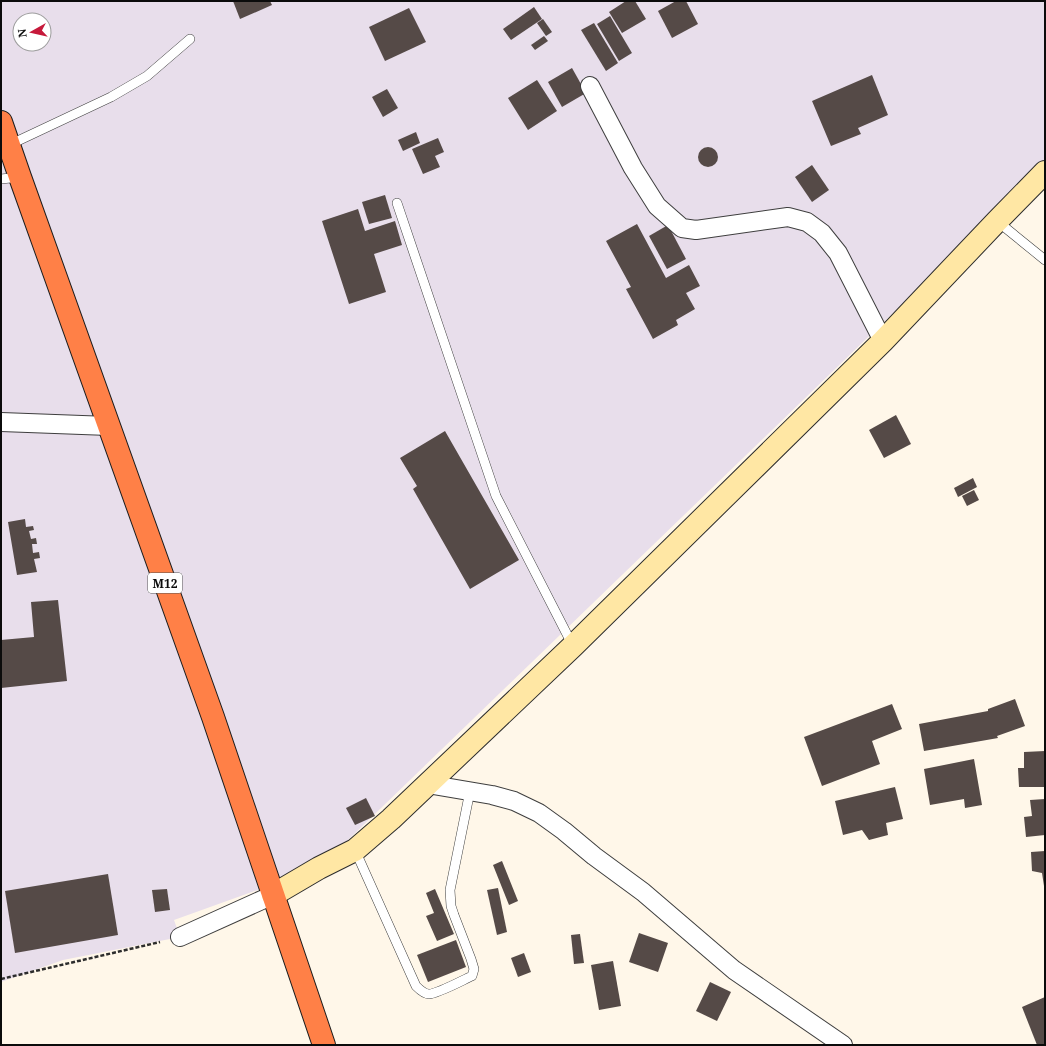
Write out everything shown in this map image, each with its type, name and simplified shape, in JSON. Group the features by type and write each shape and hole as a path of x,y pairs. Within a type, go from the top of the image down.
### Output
{"highway":[{"name":"M12","path":"1,122 9,145 10,178 109,426 213,717 324,1045"}],"street":[{"path":"590,86 633,168 657,206 682,228 696,230 788,217 807,222 822,233 838,253 883,341"},
{"path":"180,937 273,895 319,868 355,850 391,819 573,646 883,341 1045,172"},
{"path":"1,422 109,426"},
{"path":"428,784 470,791 514,801 539,813 643,892 734,970 843,1045"}],"lane":[{"path":"9,145 111,97 148,76 190,39"},
{"path":"397,203 496,496 573,646"},
{"path":"997,221 1045,260"},
{"path":"355,850 416,986 420,991 429,994 436,992 472,976 474,969 451,906 450,890 470,791"}],"path":[{"path":"1,979 180,937"}],"shaded area":[{"path":"1,1 1045,1 1045,166 319,868 174,920 180,937 63,960 1,982"}],"building":[{"path":"233,1 270,1 272,5 240,19"},
{"path":"626,1 635,1 646,19 622,33 609,12"},
{"path":"676,1 686,1 698,24 672,38 658,11"},
{"path":"534,7 542,19 511,40 503,29"},
{"path":"409,8 426,42 385,61 369,27"},
{"path":"610,16 632,53 619,61 597,24"},
{"path":"543,19 552,32 546,36 537,23"},
{"path":"594,23 618,63 606,71 581,30"},
{"path":"544,36 548,41 535,50 531,45"},
{"path":"572,68 586,93 562,107 548,82"},
{"path":"872,75 888,115 858,128 861,134 831,146 812,101"},
{"path":"537,80 557,111 528,130 508,98"},
{"path":"387,89 398,108 383,117 372,97"},
{"path":"416,132 420,143 403,151 398,140"},
{"path":"438,138 444,152 435,156 440,167 423,174 412,149"},
{"path":"704,147 712,147 718,153 718,161 712,167 704,167 698,161 698,153"},
{"path":"812,165 829,190 812,202 795,177"},
{"path":"385,195 392,218 369,224 362,202"},
{"path":"358,209 365,231 395,221 402,245 374,254 386,292 349,304 322,221"},
{"path":"637,224 666,278 689,265 700,286 686,293 695,309 676,320 678,325 653,339 626,289 631,287 606,241"},
{"path":"668,225 686,259 667,269 649,236"},
{"path":"896,415 911,444 884,458 869,430"},
{"path":"445,431 519,560 470,589 413,489 417,486 400,458"},
{"path":"973,478 977,487 958,497 954,488"},
{"path":"974,490 979,500 967,506 962,496"},
{"path":"25,519 26,527 33,526 34,530 29,531 31,539 36,538 37,544 32,544 33,553 39,552 40,558 34,559 37,572 17,575 8,522"},
{"path":"58,600 67,681 1,688 1,640 34,637 31,602"},
{"path":"1015,699 1025,726 997,736 998,738 924,751 919,724 988,711 988,709"},
{"path":"892,704 902,729 872,741 880,764 822,786 804,737"},
{"path":"1045,751 1045,787 1019,787 1018,768 1024,768 1024,752"},
{"path":"974,759 982,805 965,808 964,799 930,805 924,769"},
{"path":"895,787 903,819 886,823 888,835 869,840 862,830 843,835 835,801"},
{"path":"366,798 375,816 355,825 346,808"},
{"path":"1045,799 1045,835 1026,837 1024,817 1032,816 1030,800"},
{"path":"1045,851 1044,886 1042,873 1032,871 1031,852"},
{"path":"502,861 518,901 509,905 493,865"},
{"path":"108,874 118,935 15,953 5,891"},
{"path":"498,888 507,932 497,935 487,890"},
{"path":"167,889 170,910 155,912 152,890"},
{"path":"435,889 454,934 437,941 426,916 434,913 426,893"},
{"path":"639,933 668,943 658,972 629,962"},
{"path":"580,934 584,963 574,964 571,935"},
{"path":"456,940 466,967 428,982 417,955"},
{"path":"524,953 531,972 518,977 511,958"},
{"path":"613,961 621,1006 599,1010 591,965"},
{"path":"710,982 731,992 717,1021 696,1011"},
{"path":"1045,997 1045,1045 1037,1045 1022,1007"}]}
